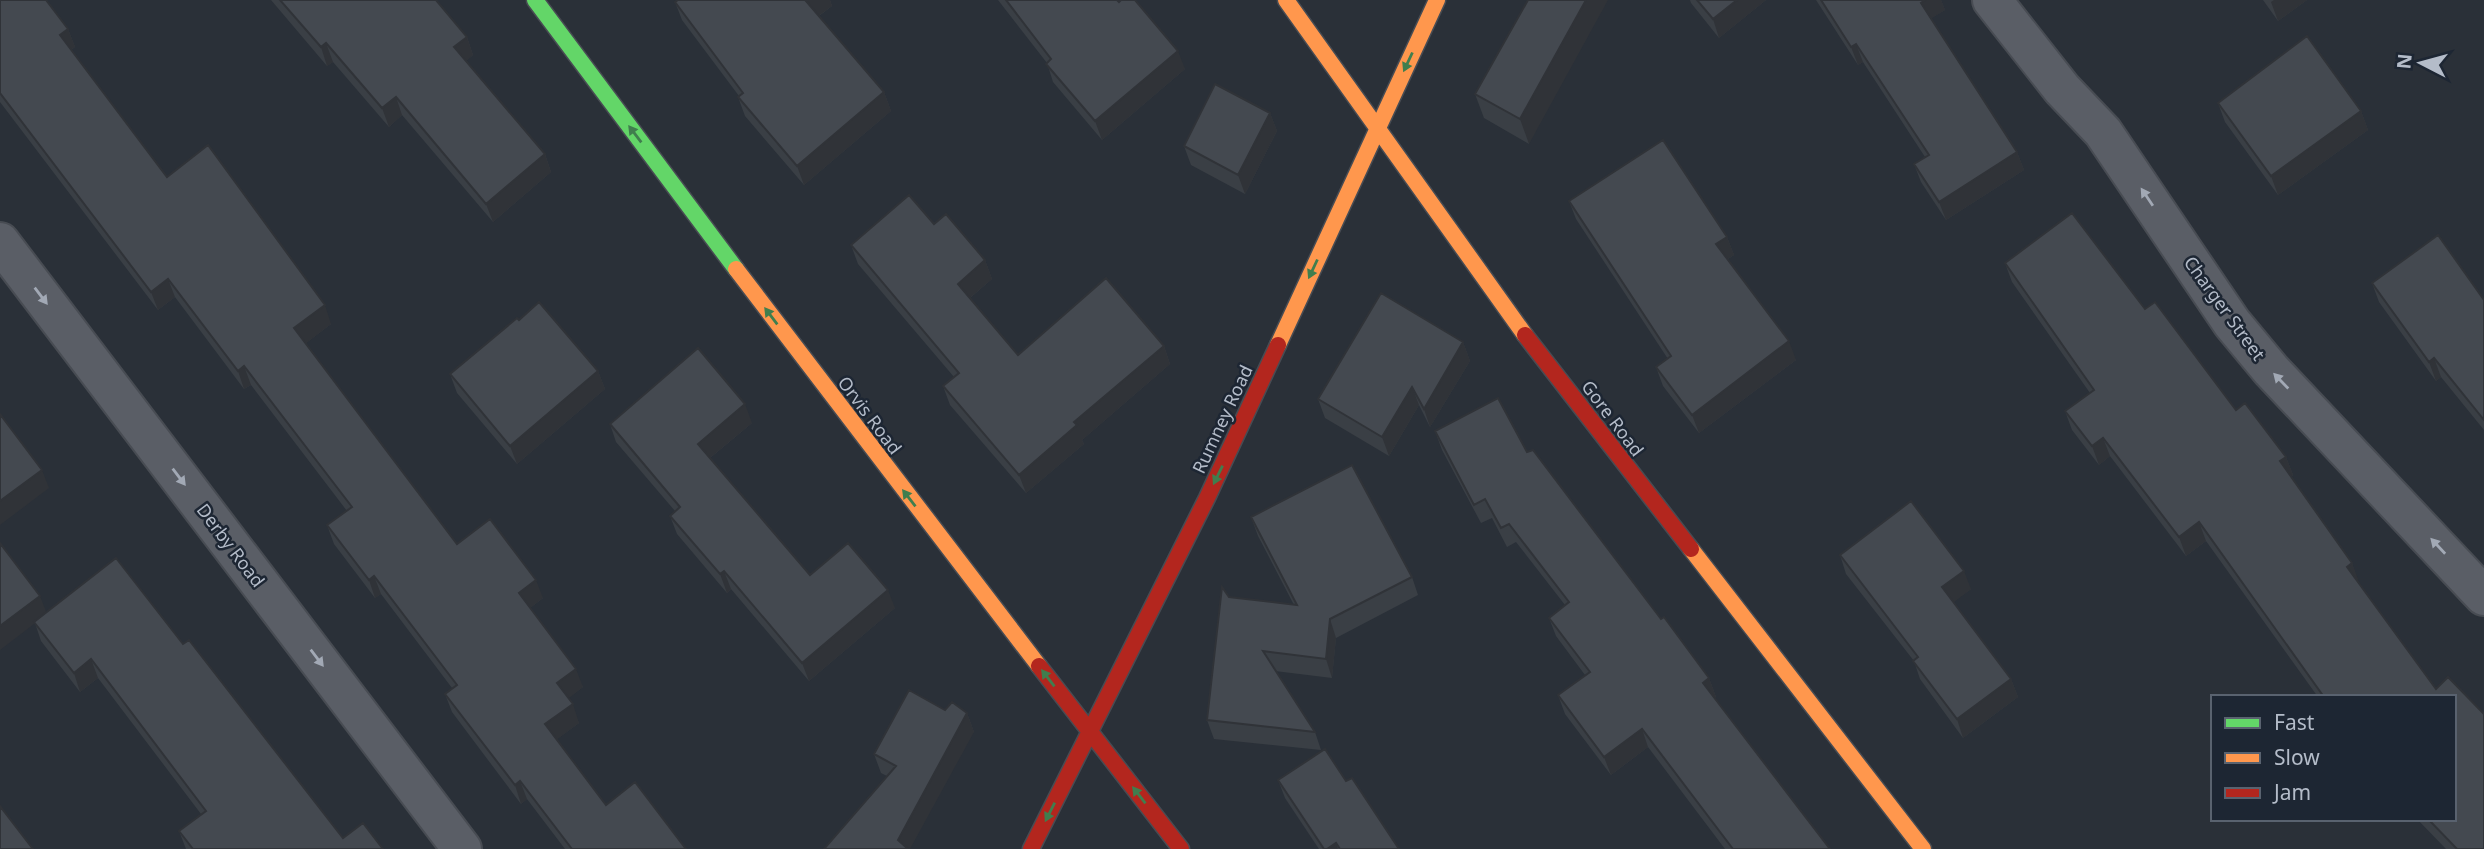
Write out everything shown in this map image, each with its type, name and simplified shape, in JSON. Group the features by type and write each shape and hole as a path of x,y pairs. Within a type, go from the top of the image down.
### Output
{"street":[{"name":"Orvis Road","path":"535,0 846,417 1181,849"},
{"name":"Gore Road","path":"1286,0 1532,344 1923,849"},
{"name":"Rumney Road","path":"1031,849 1207,498 1437,0"},
{"name":"Charger Street","path":"1992,0 2062,89 2102,132 2232,323 2271,370 2484,596"},
{"name":"Derby Road","path":"0,242 462,849"}],"building":[{"path":"0,0 46,0 68,29 60,35 167,177 208,145 325,305 294,328 457,544 490,519 536,580 519,593 576,669 557,683 573,704 545,724 606,805 635,782 686,849 572,849 520,781 515,785 445,694 457,685 374,576 369,580 327,525 352,507 244,366 238,371 168,279 151,292 0,93"},
{"path":"280,0 436,0 467,37 454,47 545,154 486,204 396,97 382,108 326,43 321,47"},
{"path":"808,0 806,1 884,92 797,166 738,97 743,93 675,2"},
{"path":"1006,0 1135,0 1178,51 1095,121 1046,64 1051,59"},
{"path":"1528,0 1586,0 1520,119 1475,94"},
{"path":"1697,0 1737,0 1713,19"},
{"path":"1821,0 1925,0 1921,3 2017,152 1939,202 1914,164 1929,155 1856,44 1851,47"},
{"path":"2307,36 2361,111 2271,176 2218,103"},
{"path":"1215,84 1270,113 1238,175 1184,146"},
{"path":"1663,140 1727,237 1716,244 1789,341 1692,415 1656,367 1671,356 1569,201"},
{"path":"909,195 934,224 946,214 985,260 958,284 1018,355 1106,278 1164,346 1074,422 1077,425 1019,475 943,386 959,373 851,245"},
{"path":"2072,213 2145,309 2155,302 2236,410 2245,403 2286,457 2280,461 2352,563 2347,567 2436,689 2448,677 2484,714 2484,849 2457,849 2430,821 2456,821 2456,695 2323,695 2199,522 2179,537 2103,438 2092,446 2065,411 2094,390 2005,263"},
{"path":"2438,235 2484,300 2484,420 2434,358 2429,362 2372,283"},
{"path":"1381,293 1463,342 1424,409 1412,387 1382,437 1318,399"},
{"path":"539,302 598,371 510,446 450,374"},
{"path":"698,348 745,404 698,444 810,575 848,543 888,590 802,663 724,571 720,574 670,516 680,507 610,424"},
{"path":"1498,398 1527,452 1533,450 1661,619 1664,617 1709,678 1703,683 1830,849 1733,849 1642,729 1604,757 1558,695 1590,672 1549,618 1569,602 1509,524 1501,528 1485,499 1474,505 1435,431"},
{"path":"0,414 42,470 0,501"},
{"path":"1352,465 1412,577 1330,619 1326,659 1263,651 1315,732 1207,720 1222,587 1229,597 1297,605 1251,517"},
{"path":"1911,501 1964,571 1942,587 2011,679 1957,719 1913,661 1918,657 1840,555"},
{"path":"0,543 40,596 0,626"},
{"path":"116,558 183,644 189,640 343,838 363,823 383,849 193,849 179,831 206,811 91,659 74,673 34,622"},
{"path":"909,690 945,710 952,702 967,713 898,840 908,849 824,849 896,766 874,754"},
{"path":"1325,749 1346,781 1352,778 1399,849 1340,849 1336,843 1324,849 1278,780"},
{"path":"0,806 33,849 0,849"}],"traffic: fast":[{"path":"535,0 736,269"}],"traffic: slow":[{"path":"1286,0 1525,335"},
{"path":"1278,345 1437,0"},
{"path":"736,269 1039,666"},
{"path":"1691,549 1923,849"}],"traffic: jam":[{"path":"1525,335 1691,549"},
{"path":"1031,849 1207,498 1278,345"},
{"path":"1039,666 1181,849"}]}
